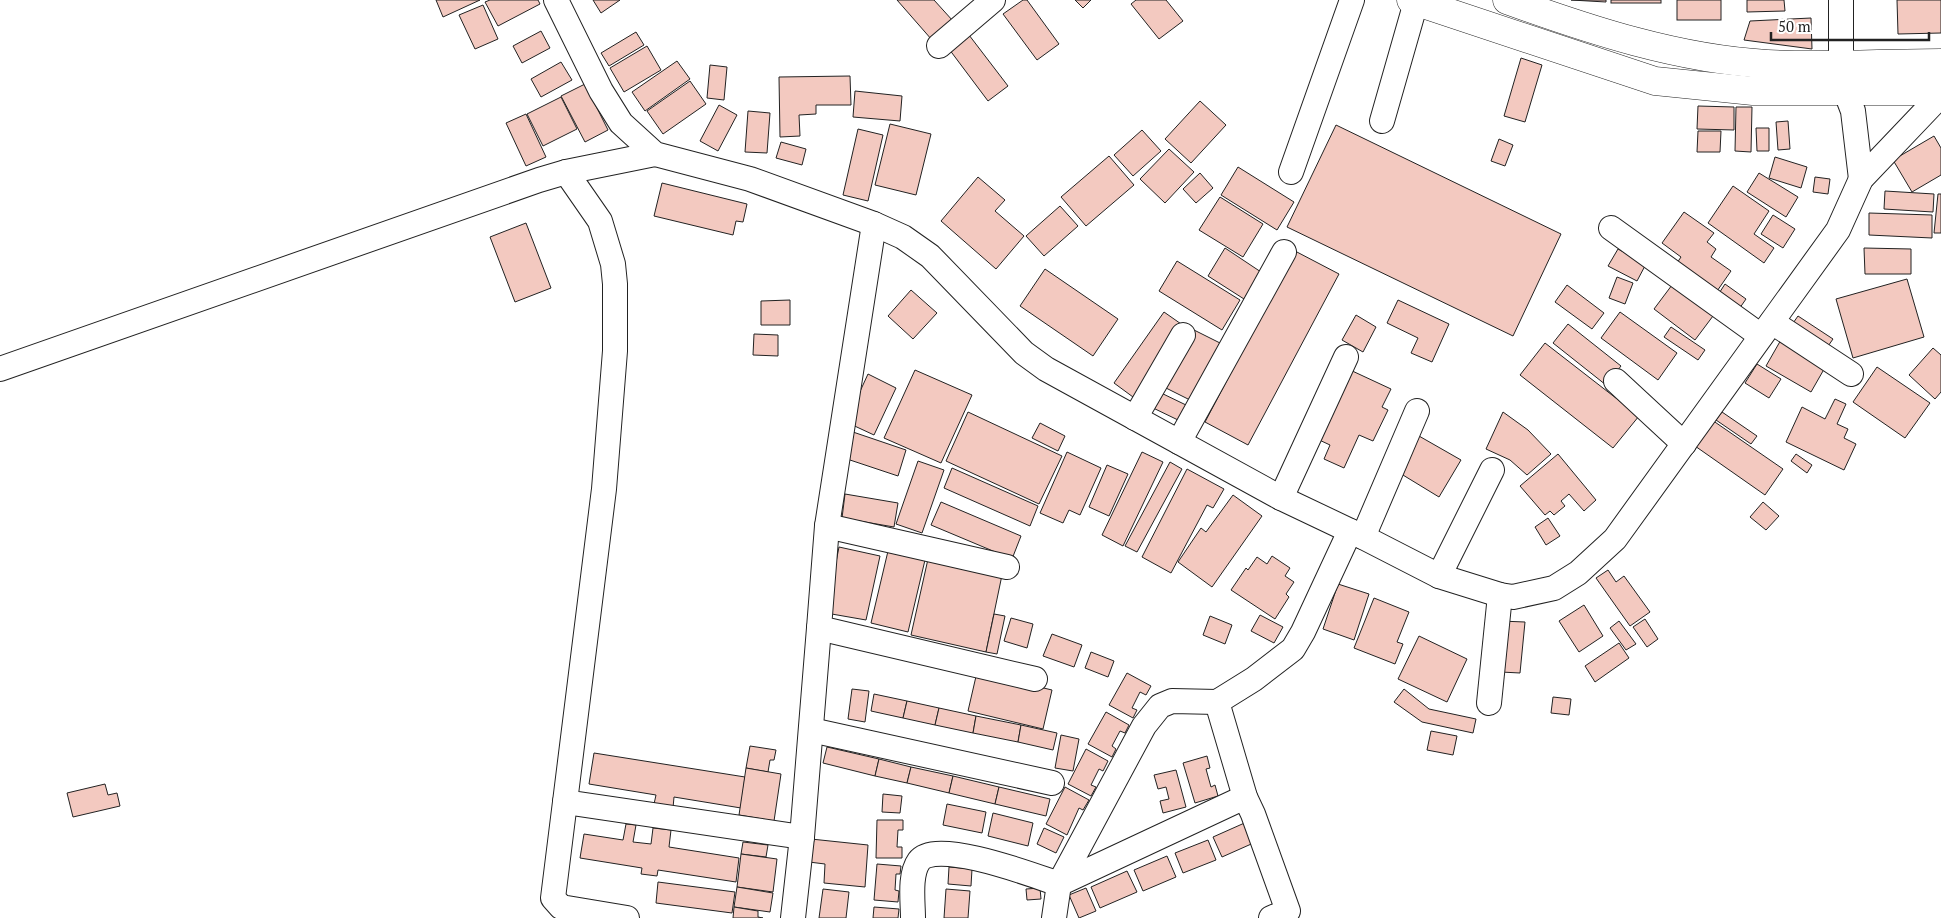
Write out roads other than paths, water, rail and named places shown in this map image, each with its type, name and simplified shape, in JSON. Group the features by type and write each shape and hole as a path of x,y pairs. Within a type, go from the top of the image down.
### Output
{"highway":[{"path":"1507,0 1549,8 1666,50 1766,64 1941,93"},
{"path":"1414,1 1655,81 1691,86 1753,92 1941,63"},
{"path":"1691,54 1691,86"}],"street":[{"path":"556,0 601,90 621,123 655,154"},
{"path":"939,46 993,0"},
{"path":"1291,172 1352,0"},
{"path":"1841,0 1843,77 1853,111 1861,179"},
{"path":"1382,121 1414,1"},
{"path":"0,369 539,180 566,172 655,154 750,180 874,224 902,237 930,256 1024,353 1046,369 1281,498 1439,576 1500,595 1521,595 1554,588 1578,572 1615,539 1838,230 1861,179 1941,93"},
{"path":"566,172 600,221 614,274 615,351 604,489 550,908 561,907 627,918"},
{"path":"793,918 802,837 827,526 874,224"},
{"path":"1611,228 1767,329 1851,374"},
{"path":"1179,442 1284,252"},
{"path":"1135,418 1183,335"},
{"path":"1281,498 1346,357"},
{"path":"1616,380 1684,444"},
{"path":"1054,918 1059,884 1137,738 1160,706 1172,701 1217,702 1254,679 1293,649 1357,534 1417,411"},
{"path":"1439,576 1492,470"},
{"path":"827,526 1007,567"},
{"path":"1489,703 1500,595"},
{"path":"819,628 1035,679"},
{"path":"1217,702 1245,797 1253,814 1284,916"},
{"path":"811,730 1052,783"},
{"path":"913,918 914,871 919,861 925,856 937,854 1000,864 1059,884 1245,797"},
{"path":"565,802 802,837"}]}
